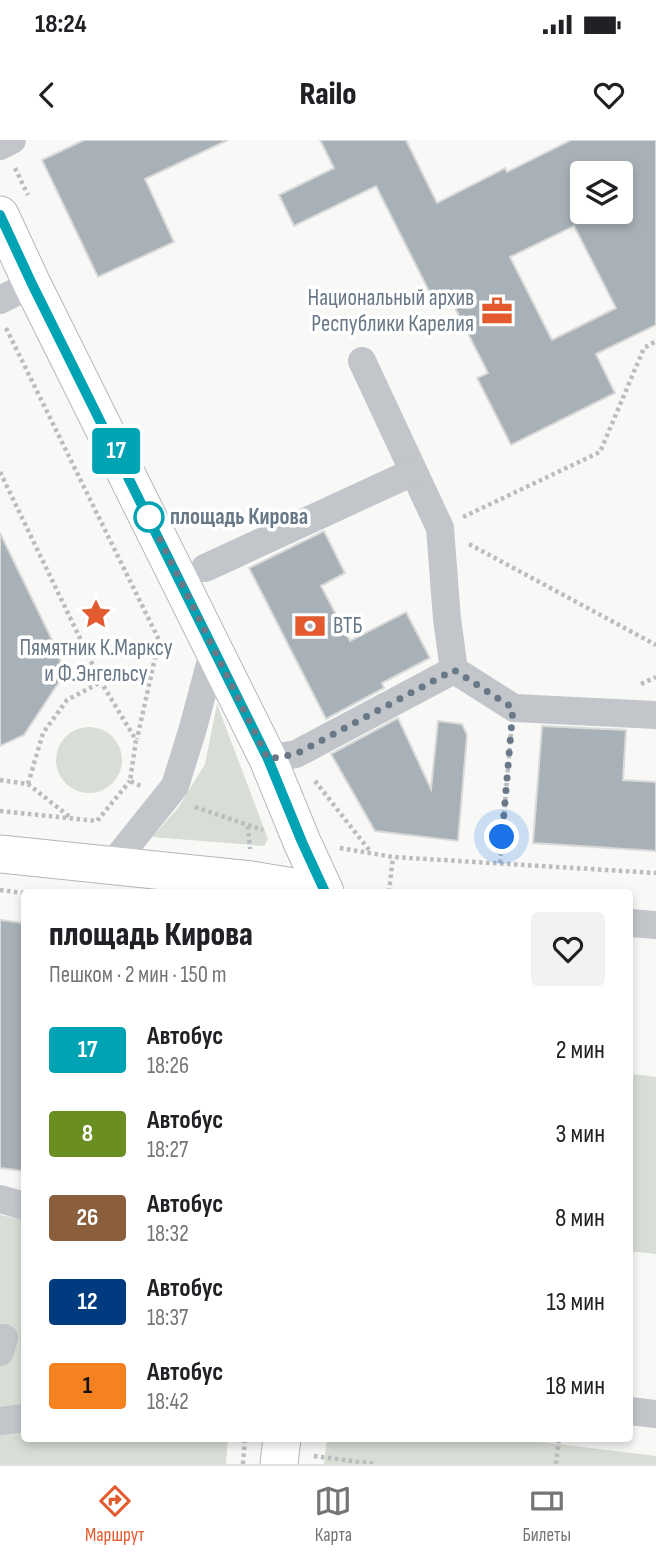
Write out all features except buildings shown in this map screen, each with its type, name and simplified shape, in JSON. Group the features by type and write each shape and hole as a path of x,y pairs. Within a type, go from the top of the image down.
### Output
{"main road":[{"path":"0,215 16,292 214,649 268,759 324,889"},
{"path":"0,855 251,880 306,889"},
{"path":"279,1464 282,1442"}],"street":[{"path":"0,146 12,140"},
{"path":"362,361 440,528 454,670 513,708 656,715"},
{"path":"205,568 414,472"},
{"path":"111,866 175,786 194,729 214,649"},
{"path":"268,759 296,754 454,670"},
{"path":"633,923 656,925"},
{"path":"0,1199 21,1205"},
{"path":"633,1411 656,1414"},
{"path":"0,1421 21,1418"}],"path":[{"path":"0,316 159,640 136,740 130,781 97,821 0,811"},
{"path":"440,528 600,452 644,348 656,341"},
{"path":"0,472 101,682 136,740"},
{"path":"440,528 656,645"},
{"path":"28,784 43,733 67,700 101,682"},
{"path":"500,863 513,708"},
{"path":"0,780 28,784 72,818"},
{"path":"130,781 248,825"},
{"path":"370,852 393,857 656,873"},
{"path":"389,889 393,857"},
{"path":"0,890 21,893"},
{"path":"243,1464 245,1442"},
{"path":"556,1464 559,1442"},
{"path":"314,1456 375,1464"}],"shaded area":[{"path":"217,704 268,839 264,846 152,837 178,808 205,764"},
{"path":"89,727 102,730 112,737 119,747 122,760 119,773 112,783 102,790 89,793 76,790 66,783 59,773 56,760 59,747 66,737 76,730"},
{"path":"634,1074 656,1077 656,1254 633,1251"},
{"path":"0,1215 21,1219 21,1442 228,1442 226,1464 0,1464"},
{"path":"327,1442 540,1442 656,1456 656,1464 324,1464"}],"bus line":[{"name":"17","path":"0,215 268,759 324,889"}],"place":[{"name":"Национальный архив Республики Карелия","path":"497,311"},
{"name":"площадь Кирова","path":"149,517"},
{"name":"Пямятник К.Марксу и Ф.Энгельсу","path":"96,614"},
{"name":"ВТБ","path":"310,626"}],"route":[{"path":"149,517 268,759 296,754 454,670 513,708 502,837"}]}
